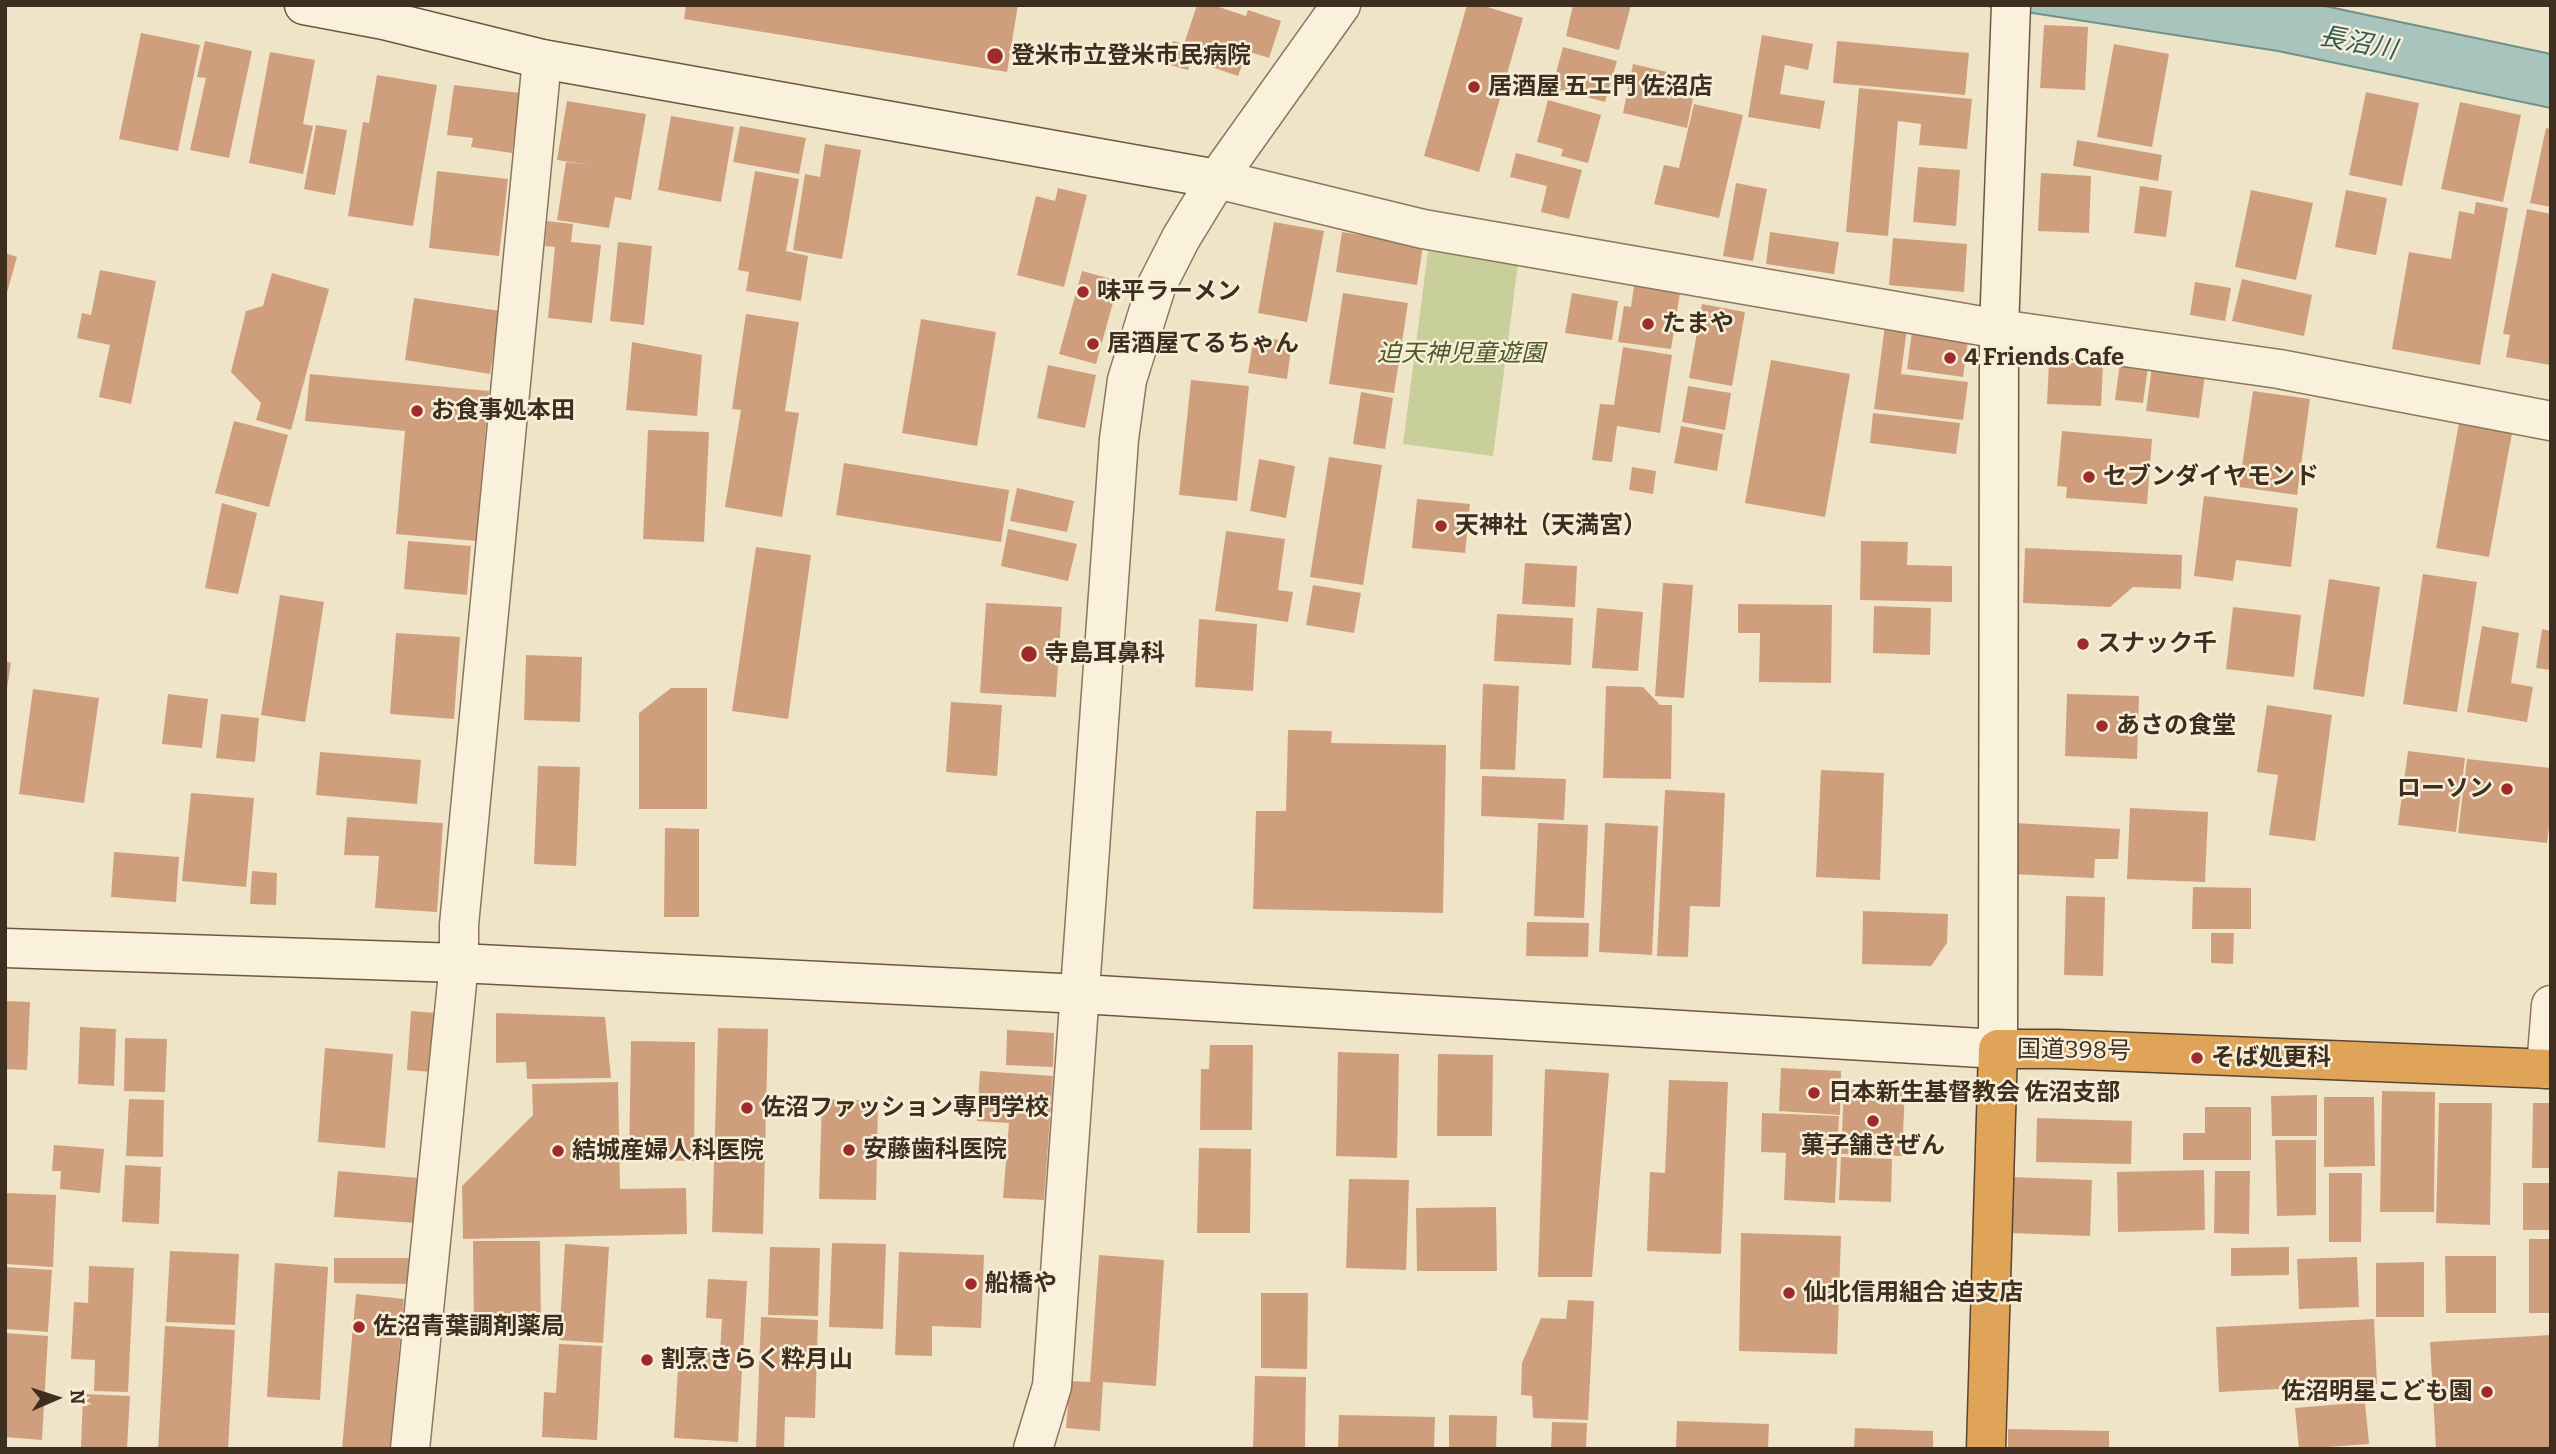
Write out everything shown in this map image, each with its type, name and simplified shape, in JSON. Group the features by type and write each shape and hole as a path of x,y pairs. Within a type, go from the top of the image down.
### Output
{"highway":[{"name":"国道398号","path":"1986,1449 1998,1049 2057,1049 2548,1069"}],"street":[{"path":"304,5 384,20 542,59 1217,179 1423,229 1998,329 2279,369 2551,421"},
{"path":"1033,1449 1052,1386 1118,453 1127,380 1156,287 1181,238 1217,179 1341,5"},
{"path":"5,948 459,963 1081,994 1998,1049 1998,329 2011,13"},
{"path":"410,1449 459,963 459,925 542,59"},
{"path":"2548,1069 2551,1005"}],"green space":[{"name":"迫天神児童遊園","path":"1428,251 1518,264 1493,456 1403,444"}],"water":[{"name":"長沼川","path":"1981,5 2320,5 2551,54 2551,108 2278,51"}],"building":[{"path":"686,5 1018,5 1007,72 684,19"},
{"path":"1197,5 1213,5 1246,16 1248,10 1281,21 1269,58 1247,51 1238,76 1191,60 1188,70 1166,64 1173,41 1184,44"},
{"name":"居酒屋 五エ門 佐沼店","path":"1467,5 1481,5 1523,18 1479,172 1424,156"},
{"path":"1573,5 1631,5 1619,50 1566,36"},
{"path":"2044,25 2088,27 2085,90 2040,88"},
{"path":"141,33 200,45 178,151 119,139"},
{"path":"1762,35 1813,44 1808,70 1785,65 1780,94 1825,101 1820,129 1748,117"},
{"path":"205,41 252,51 229,158 190,150 206,78 197,77"},
{"path":"1837,41 1969,53 1965,95 1833,83"},
{"path":"2114,44 2169,54 2152,147 2097,137"},
{"path":"1563,47 1617,61 1605,102 1552,88"},
{"path":"270,52 315,60 303,124 313,126 303,174 249,163"},
{"path":"1633,64 1697,79 1687,128 1623,113"},
{"path":"377,75 437,85 413,226 348,216 363,122 369,123"},
{"path":"454,85 520,93 512,153 471,147 473,138 447,135"},
{"path":"1859,88 1972,99 1967,149 1919,145 1921,124 1898,121 1888,236 1846,232"},
{"path":"2366,92 2419,103 2402,186 2349,175"},
{"path":"1548,100 1601,115 1588,163 1561,156 1563,149 1537,142"},
{"path":"567,101 646,114 631,200 615,197 609,228 557,220 566,162 591,165 557,160"},
{"path":"2460,102 2521,115 2503,202 2441,189"},
{"path":"1694,104 1743,115 1719,218 1654,204 1664,165 1679,168"},
{"path":"671,116 734,127 721,202 658,190"},
{"path":"316,125 347,130 335,195 304,189"},
{"path":"740,126 806,138 799,174 733,162"},
{"path":"2546,128 2551,129 2551,207 2530,203"},
{"path":"2077,140 2162,155 2158,181 2073,166"},
{"path":"825,144 861,150 842,259 793,250 805,174 820,177"},
{"path":"1516,153 1582,170 1569,219 1541,212 1547,186 1510,177"},
{"path":"1918,167 1960,170 1956,226 1913,222"},
{"path":"437,171 508,179 499,256 429,248"},
{"path":"755,171 799,179 786,251 808,256 801,301 746,291 749,272 738,270"},
{"path":"2041,173 2091,176 2089,233 2038,231"},
{"path":"1736,183 1767,189 1753,261 1723,256"},
{"path":"2140,186 2172,191 2166,237 2134,233"},
{"path":"1058,188 1087,195 1064,287 1017,275 1036,196 1055,201"},
{"path":"2251,190 2313,203 2296,280 2235,267"},
{"path":"2346,190 2387,198 2376,255 2335,247"},
{"path":"2476,202 2508,208 2480,365 2392,349 2409,252 2451,259 2459,211 2474,214"},
{"path":"2527,209 2551,214 2550,365 2506,357 2510,335 2503,334"},
{"path":"547,221 573,224 571,242 601,245 592,323 548,318 555,247 545,246"},
{"path":"1274,222 1324,231 1307,322 1258,313"},
{"path":"1342,232 1423,245 1417,285 1336,272"},
{"path":"1770,232 1839,242 1834,274 1766,264"},
{"path":"1893,238 1967,244 1964,292 1889,285"},
{"path":"618,242 652,246 644,325 610,321"},
{"path":"5,253 17,257 6,296 5,296"},
{"path":"100,270 156,281 131,404 99,397 110,345 77,338 82,313 91,315"},
{"path":"1082,271 1119,281 1096,364 1059,354"},
{"path":"272,273 329,289 291,430 256,420 261,403 231,372 246,311 263,306"},
{"path":"2242,279 2312,295 2304,336 2232,321"},
{"path":"2195,282 2231,288 2225,321 2190,315"},
{"name":"たまや","path":"1634,286 1680,293 1671,349 1618,342 1624,306 1631,307"},
{"path":"1343,293 1408,303 1394,393 1329,384"},
{"path":"1572,293 1618,301 1612,340 1565,333"},
{"path":"414,298 500,311 490,374 405,360"},
{"path":"1702,304 1745,312 1732,386 1689,378"},
{"path":"746,314 799,322 785,411 799,413 782,517 725,507 741,410 732,409"},
{"path":"921,319 996,332 977,446 902,433"},
{"path":"1885,325 1907,328 1901,374 1968,382 1963,420 1874,409"},
{"path":"1912,332 1968,340 1963,377 1907,369"},
{"path":"1254,336 1292,342 1287,379 1248,373"},
{"path":"632,342 702,355 697,416 626,410"},
{"path":"1623,347 1672,355 1660,433 1617,426 1612,462 1592,460 1600,404 1614,405"},
{"path":"1771,360 1850,374 1825,517 1745,503"},
{"path":"2049,362 2103,364 2101,406 2047,404"},
{"path":"2120,363 2148,367 2143,403 2115,400"},
{"path":"1048,365 1096,375 1085,428 1037,418"},
{"path":"2152,367 2205,375 2199,418 2146,411"},
{"path":"310,374 489,391 476,541 396,534 405,431 305,421"},
{"path":"1191,380 1249,386 1237,501 1179,495"},
{"path":"1688,386 1731,393 1725,430 1682,422"},
{"path":"2253,391 2310,399 2297,495 2239,487"},
{"path":"1361,392 1393,398 1385,449 1353,444"},
{"path":"1873,413 1960,423 1956,454 1870,443"},
{"path":"2460,418 2513,428 2489,557 2436,548"},
{"path":"234,421 288,435 269,507 215,493"},
{"path":"1681,426 1723,434 1717,471 1674,463"},
{"path":"648,430 709,432 704,542 643,539"},
{"path":"2062,431 2152,439 2147,504 2066,498 2067,487 2057,486"},
{"path":"1329,457 1382,465 1363,585 1310,577"},
{"path":"1259,459 1295,466 1286,518 1250,511"},
{"path":"844,463 1009,490 1001,542 836,515"},
{"path":"1632,467 1656,471 1653,494 1629,490"},
{"path":"1017,488 1074,501 1067,532 1010,521"},
{"path":"2204,496 2298,508 2291,567 2236,560 2233,581 2194,576"},
{"name":"天神社（天満宮）","path":"1417,499 1470,504 1465,553 1412,548"},
{"path":"222,503 257,513 238,594 205,588"},
{"path":"1008,529 1077,544 1068,581 1001,566"},
{"path":"1226,531 1285,539 1278,590 1293,592 1288,622 1215,611"},
{"path":"408,541 471,546 467,595 404,589"},
{"path":"1861,541 1908,542 1907,565 1952,566 1952,602 1860,600"},
{"path":"756,547 811,555 788,719 732,711"},
{"path":"2025,548 2182,555 2181,589 2133,587 2110,607 2023,603"},
{"path":"1525,563 1577,566 1575,607 1522,604"},
{"path":"2423,574 2477,582 2457,712 2403,704"},
{"path":"2329,579 2380,587 2364,697 2313,689"},
{"path":"1663,583 1693,585 1684,698 1655,696"},
{"path":"1313,585 1361,593 1354,633 1306,625"},
{"path":"280,595 324,602 305,722 261,715"},
{"path":"986,603 1062,607 1056,697 980,693"},
{"path":"1738,604 1832,605 1831,683 1759,682 1760,633 1738,633"},
{"path":"1874,606 1931,608 1930,655 1873,653"},
{"path":"2233,607 2301,615 2294,677 2226,669"},
{"path":"1597,608 1643,612 1638,671 1592,668"},
{"path":"1497,614 1573,618 1571,665 1494,661"},
{"path":"1199,619 1257,624 1253,691 1195,687"},
{"path":"2482,626 2519,633 2511,683 2533,687 2527,722 2467,712"},
{"path":"2542,629 2551,631 2551,670 2536,668"},
{"path":"396,633 460,637 454,719 390,714"},
{"path":"526,655 582,657 580,722 524,720"},
{"path":"5,661 11,663 7,689 5,689"},
{"path":"1483,684 1519,686 1515,770 1480,769"},
{"path":"1606,686 1643,687 1660,705 1672,705 1671,779 1603,778"},
{"path":"671,688 707,688 707,809 639,809 639,713"},
{"path":"33,689 99,698 84,803 19,794"},
{"path":"168,694 208,699 202,748 162,744"},
{"name":"あさの食堂","path":"2067,694 2139,696 2137,759 2065,756"},
{"path":"951,702 1002,705 997,776 946,772"},
{"path":"2267,705 2332,715 2315,841 2269,835 2278,775 2257,772"},
{"path":"221,714 259,718 255,762 216,758"},
{"path":"1288,730 1332,731 1331,743 1446,745 1443,913 1253,909 1256,811 1286,811"},
{"path":"2408,751 2465,758 2456,832 2398,825"},
{"path":"320,752 421,760 417,804 316,795"},
{"name":"ローソン","path":"2467,759 2551,768 2551,810 2547,843 2458,833"},
{"path":"538,766 580,767 576,866 534,864"},
{"path":"1821,770 1884,773 1880,880 1816,877"},
{"path":"1482,776 1566,779 1564,820 1481,816"},
{"path":"1665,790 1725,793 1720,907 1690,906 1688,957 1657,956"},
{"path":"191,793 254,798 246,887 182,881"},
{"path":"2130,808 2208,812 2205,882 2127,879"},
{"path":"347,817 443,823 437,912 375,908 379,856 344,855"},
{"path":"1538,823 1588,825 1584,918 1534,916"},
{"path":"1605,823 1658,826 1652,955 1599,952"},
{"path":"2015,823 2120,829 2118,859 2095,859 2094,878 2012,874"},
{"path":"665,828 699,829 699,917 664,917"},
{"path":"114,852 179,857 176,902 111,897"},
{"path":"252,871 277,873 276,905 250,904"},
{"path":"2193,887 2251,888 2251,929 2192,929"},
{"path":"2066,896 2105,897 2103,976 2064,975"},
{"path":"1863,911 1948,914 1947,943 1931,966 1862,964"},
{"path":"1527,922 1589,923 1588,957 1526,956"},
{"path":"2211,933 2234,933 2233,964 2211,963"},
{"path":"5,1001 30,1002 27,1070 5,1069"},
{"path":"411,1011 436,1013 432,1072 407,1070"},
{"path":"496,1013 605,1017 611,1078 527,1079 526,1062 496,1063"},
{"path":"80,1027 116,1029 114,1086 78,1084"},
{"path":"718,1028 768,1029 763,1234 712,1232"},
{"path":"1007,1030 1054,1033 1053,1067 1006,1065"},
{"path":"125,1038 167,1039 165,1092 124,1091"},
{"path":"631,1041 695,1042 694,1161 629,1160"},
{"path":"1210,1045 1253,1045 1252,1130 1200,1130 1201,1069 1209,1069"},
{"path":"325,1048 393,1054 385,1148 318,1142"},
{"path":"1338,1052 1399,1054 1397,1158 1336,1156"},
{"path":"1438,1054 1493,1055 1492,1136 1437,1136"},
{"path":"1781,1068 1841,1071 1840,1115 1779,1111"},
{"path":"1545,1069 1609,1073 1592,1277 1538,1277"},
{"path":"980,1071 1053,1076 1044,1200 1003,1198 1009,1123 977,1121"},
{"path":"1669,1080 1728,1082 1721,1254 1647,1251 1650,1172 1665,1173"},
{"name":"結城産婦人科医院","path":"618,1082 620,1189 686,1188 687,1234 463,1239 462,1186 533,1115 532,1084"},
{"name":"菓子舗きぜん","path":"1844,1086 1905,1089 1902,1156 1841,1154"},
{"path":"2382,1091 2435,1092 2434,1212 2380,1212"},
{"path":"2317,1095 2317,1136 2272,1136 2271,1096"},
{"path":"2324,1097 2374,1097 2375,1166 2324,1167"},
{"path":"129,1099 164,1100 163,1157 126,1156"},
{"name":"安藤歯科医院","path":"822,1099 878,1101 876,1200 819,1199"},
{"path":"2439,1103 2492,1103 2490,1225 2436,1223"},
{"path":"2533,1103 2551,1103 2551,1168 2532,1168"},
{"path":"2205,1107 2251,1107 2251,1160 2183,1160 2183,1133 2205,1133"},
{"path":"1762,1113 1839,1116 1835,1203 1784,1200 1786,1153 1761,1152"},
{"path":"2037,1118 2132,1121 2131,1164 2036,1162"},
{"path":"2275,1140 2316,1140 2316,1215 2277,1216"},
{"path":"54,1145 104,1149 100,1193 60,1189 61,1171 52,1171"},
{"path":"1199,1148 1251,1149 1250,1233 1197,1233"},
{"path":"1841,1157 1892,1159 1891,1202 1839,1200"},
{"path":"125,1165 161,1167 159,1224 122,1222"},
{"path":"2204,1170 2205,1230 2118,1232 2117,1172"},
{"path":"338,1171 419,1178 415,1223 334,1217"},
{"path":"2215,1171 2250,1171 2249,1234 2214,1233"},
{"path":"2329,1173 2362,1173 2361,1242 2329,1242"},
{"path":"2010,1177 2092,1180 2090,1236 2008,1233"},
{"path":"1349,1179 1409,1180 1406,1270 1346,1268"},
{"path":"2523,1183 2551,1183 2551,1230 2523,1230"},
{"path":"7,1193 56,1195 53,1267 5,1264"},
{"path":"1496,1207 1497,1271 1417,1271 1416,1208"},
{"name":"仙北信用組合 迫支店","path":"1741,1233 1841,1236 1837,1354 1739,1351"},
{"path":"2529,1239 2551,1239 2551,1313 2529,1313"},
{"path":"473,1241 540,1241 541,1327 474,1329"},
{"path":"832,1243 886,1244 883,1329 829,1327"},
{"path":"565,1244 609,1247 603,1343 559,1340"},
{"path":"770,1247 820,1248 818,1316 768,1315"},
{"path":"2289,1247 2289,1275 2231,1276 2231,1248"},
{"path":"170,1251 239,1254 235,1325 166,1322"},
{"path":"899,1252 984,1255 981,1328 932,1326 932,1356 895,1355"},
{"path":"1099,1255 1164,1260 1156,1386 1103,1382 1100,1431 1066,1428 1070,1381 1090,1382"},
{"path":"2445,1256 2496,1256 2496,1313 2446,1313"},
{"path":"2357,1257 2359,1307 2299,1309 2297,1259"},
{"path":"334,1258 411,1258 411,1284 334,1283"},
{"path":"2424,1262 2424,1317 2376,1317 2376,1263"},
{"path":"275,1263 328,1267 320,1400 267,1397"},
{"path":"89,1266 134,1268 128,1392 94,1391 95,1360 71,1359 74,1302 88,1303"},
{"path":"5,1267 52,1270 48,1332 5,1329"},
{"path":"708,1279 747,1281 738,1442 674,1438 679,1350 720,1352 722,1319 706,1318"},
{"path":"1261,1293 1308,1293 1307,1369 1261,1368"},
{"path":"356,1294 404,1299 390,1449 342,1449"},
{"path":"1568,1300 1594,1301 1588,1420 1533,1418 1532,1396 1521,1395 1522,1363 1541,1318 1566,1319"},
{"path":"761,1317 818,1320 815,1418 785,1417 784,1449 756,1449"},
{"path":"2374,1319 2377,1384 2219,1392 2216,1327"},
{"path":"165,1326 235,1330 228,1449 158,1449"},
{"path":"5,1333 48,1336 42,1440 5,1437"},
{"name":"佐沼明星こども園","path":"2551,1335 2551,1449 2436,1449 2430,1342"},
{"path":"559,1344 602,1346 597,1440 542,1437 544,1392 556,1393"},
{"path":"1255,1376 1306,1377 1305,1449 1253,1449"},
{"path":"83,1394 130,1396 127,1449 81,1447"},
{"path":"2365,1402 2369,1444 2299,1449 2295,1408"},
{"path":"1339,1415 1435,1417 1434,1449 1338,1449"},
{"path":"1449,1415 1497,1416 1496,1449 1449,1449"},
{"path":"1677,1421 1769,1424 1768,1449 1676,1449"},
{"path":"1552,1422 1587,1423 1586,1449 1551,1449"},
{"path":"1855,1428 1933,1431 1933,1449 1854,1449"},
{"path":"2008,1429 2109,1431 2109,1449 2008,1449"}],"place":[{"name":"登米市立登米市民病院","path":"995,56"},
{"name":"居酒屋 五エ門 佐沼店","path":"1474,87"},
{"name":"味平ラーメン","path":"1083,292"},
{"name":"たまや","path":"1648,324"},
{"name":"居酒屋てるちゃん","path":"1093,344"},
{"name":"4 Friends Cafe","path":"1950,358"},
{"name":"お食事処本田","path":"417,411"},
{"name":"セブンダイヤモンド","path":"2089,477"},
{"name":"天神社（天満宮）","path":"1441,526"},
{"name":"スナック千","path":"2083,644"},
{"name":"寺島耳鼻科","path":"1029,654"},
{"name":"あさの食堂","path":"2102,726"},
{"name":"ローソン","path":"2507,789"},
{"name":"そば処更科","path":"2197,1058"},
{"name":"日本新生基督教会 佐沼支部","path":"1814,1093"},
{"name":"佐沼ファッション専門学校","path":"747,1108"},
{"name":"菓子舗きぜん","path":"1873,1121"},
{"name":"安藤歯科医院","path":"849,1150"},
{"name":"結城産婦人科医院","path":"558,1151"},
{"name":"船橋や","path":"971,1284"},
{"name":"仙北信用組合 迫支店","path":"1789,1293"},
{"name":"佐沼青葉調剤薬局","path":"359,1327"},
{"name":"割烹きらく粋月山","path":"647,1360"},
{"name":"佐沼明星こども園","path":"2487,1392"}]}
